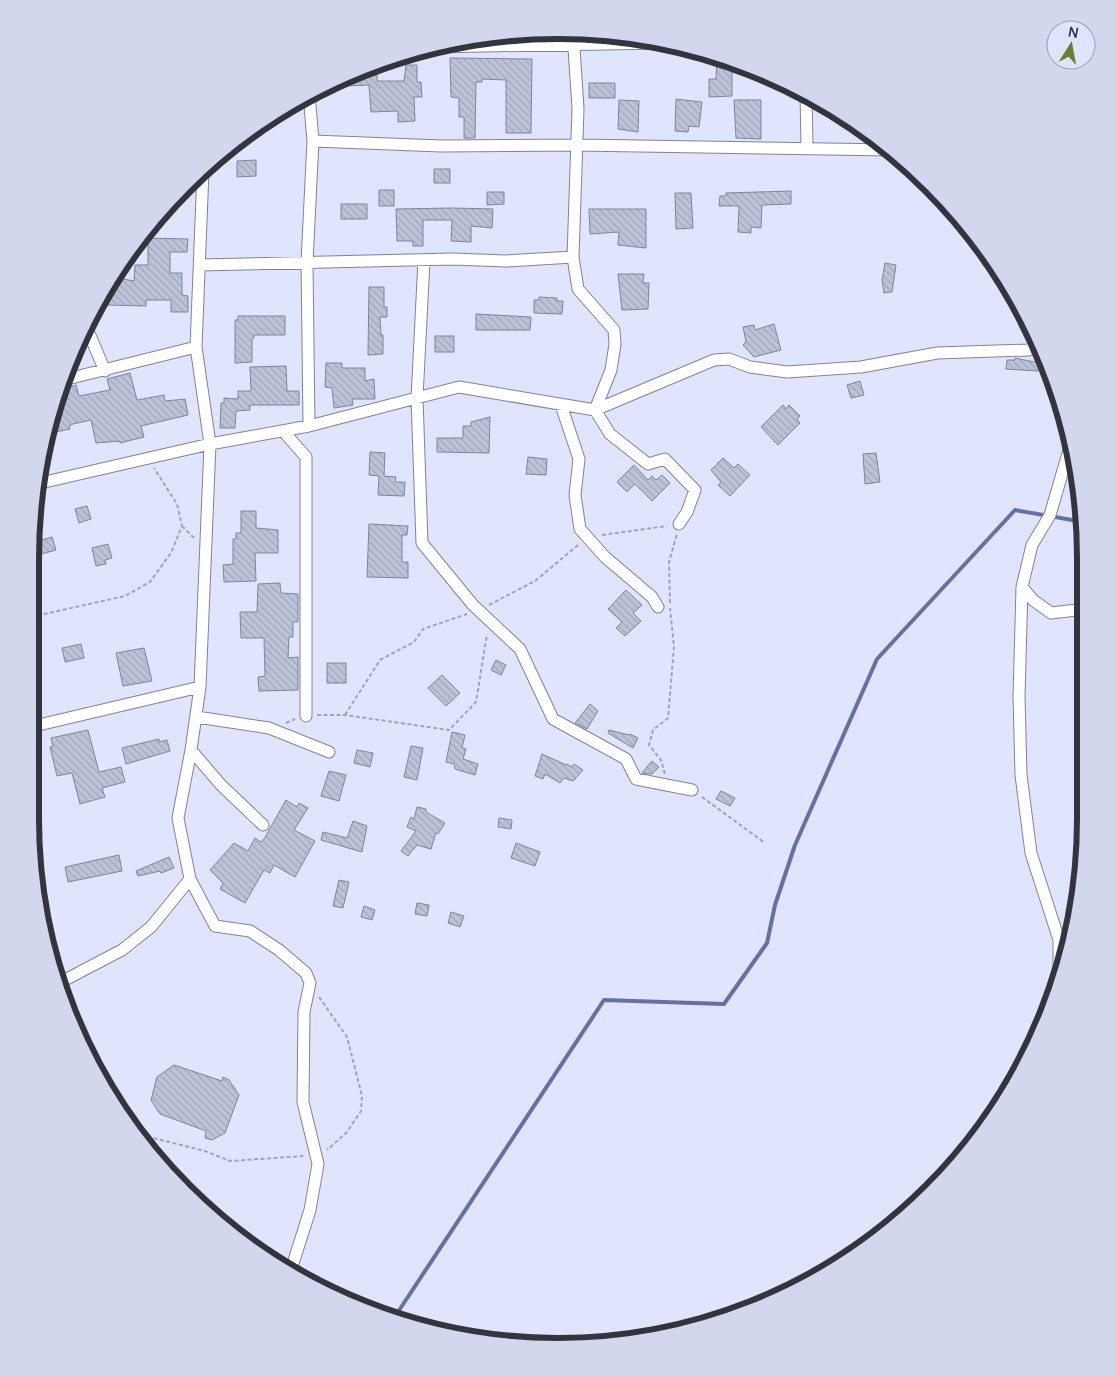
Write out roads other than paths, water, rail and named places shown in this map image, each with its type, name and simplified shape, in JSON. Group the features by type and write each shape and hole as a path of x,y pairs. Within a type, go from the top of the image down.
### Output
{"street":[{"path":"488,43 556,39"},
{"path":"573,39 578,109 573,257 578,289 614,330 616,344 611,370 595,410"},
{"path":"309,426 307,262 314,142 310,102"},
{"path":"806,102 807,147"},
{"path":"314,142 441,146 807,147 880,151"},
{"path":"203,180 196,347 210,444 200,687 197,717 178,818 190,879 215,926 250,930 279,950 306,973 310,983 304,1012 303,1102 318,1164 310,1210 293,1266"},
{"path":"200,265 424,260 506,261 573,257"},
{"path":"424,260 417,398 422,543 482,613 520,649 554,719 626,759 636,779 692,790"},
{"path":"89,334 105,371"},
{"path":"71,378 196,347"},
{"path":"44,482 210,444 309,426 459,387 595,410 714,360 729,359 750,366 787,372 861,367 937,353 1029,350 1033,347"},
{"path":"561,404 579,459 576,496 580,529 605,557 652,597 658,607"},
{"path":"595,410 610,434 631,452 648,464 665,459 695,490 688,512 679,524"},
{"path":"283,431 306,457 306,716"},
{"path":"1059,956 1059,940 1031,853 1021,775 1019,686 1022,587 1032,545 1050,515 1067,458"},
{"path":"1022,587 1033,600 1051,613 1077,609"},
{"path":"39,725 200,687"},
{"path":"197,717 269,728 329,752"},
{"path":"191,750 221,785 263,825"},
{"path":"64,980 122,950 152,927 190,879"}],"waterway":[{"path":"397,1313 604,1000 724,1004 767,943 775,905 795,845 877,659 1015,510 1076,521"}]}
